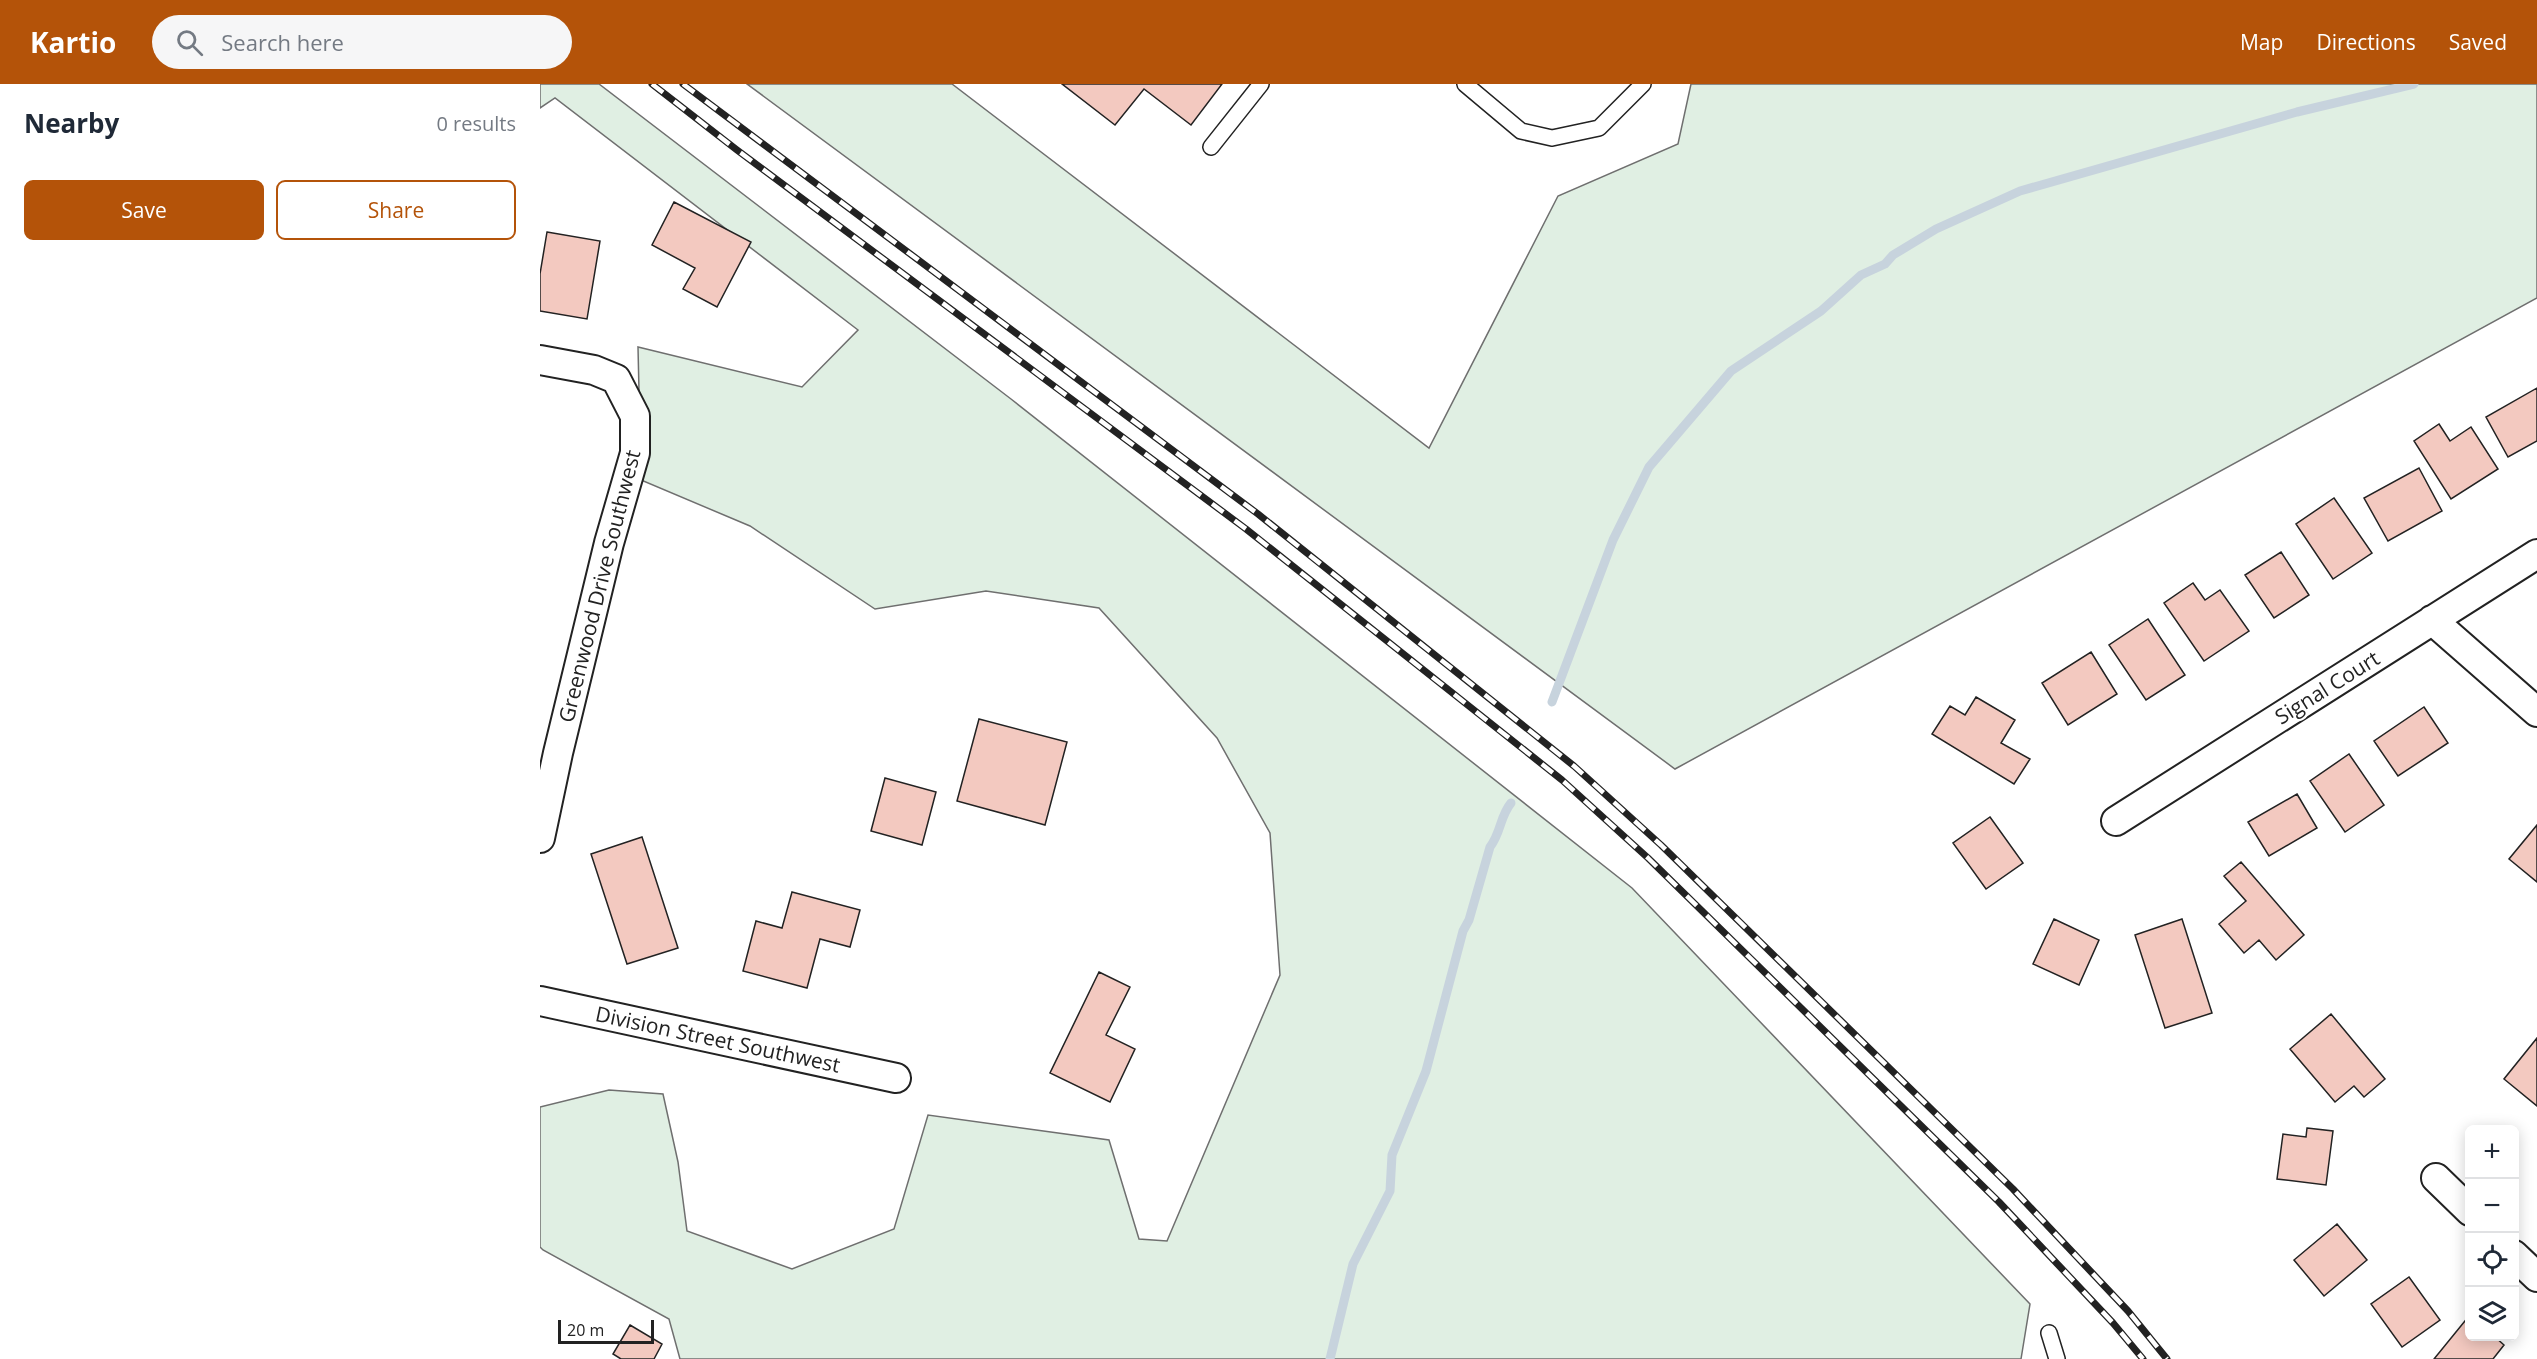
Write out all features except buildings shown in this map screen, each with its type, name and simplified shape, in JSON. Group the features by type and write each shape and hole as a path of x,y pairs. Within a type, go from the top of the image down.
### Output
{"street":[{"name":"Greenwood Drive Southwest","path":"540,360 594,370 616,379 635,416 635,453 609,543 558,753 540,838"},
{"name":"Signal Court","path":"2116,821 2537,554"},
{"path":"2432,620 2537,712"},
{"name":"Division Street Southwest","path":"540,1000 896,1078"},
{"path":"2436,1178 2465,1207"},
{"path":"2519,1260 2537,1277"}],"lane":[{"path":"1211,147 1261,84"},
{"path":"1465,84 1521,131 1552,138 1599,128 1642,84"},
{"path":"2049,1333 2057,1359"}],"green space":[{"path":"540,84 599,84 1011,399 1632,888 2030,1304 2021,1359 680,1359 669,1319 543,1250 540,1247 540,1107 609,1090 663,1094 678,1162 687,1231 792,1269 894,1229 928,1115 1109,1140 1139,1239 1167,1241 1280,975 1270,833 1217,738 1099,608 986,591 875,609 750,526 641,480 638,347 802,387 858,330 555,98 540,108"},
{"path":"747,84 952,84 1429,448 1558,196 1678,144 1691,84 2537,84 2537,298 1675,769"}],"waterway":[{"path":"1552,702 1613,540 1649,467 1731,371 1821,311 1861,275 1885,264 1893,255 1936,229 2020,191 2297,112 2414,84"},
{"path":"1330,1359 1353,1264 1390,1191 1392,1155 1426,1071 1463,931 1469,920 1490,847 1511,803"}],"railway":[{"path":"652,84 737,150 1246,529 1562,780 1648,858 1999,1202 2113,1323 2143,1359"},
{"path":"683,84 1258,514 1574,766 1661,845 2013,1189 2128,1311 2167,1359"}]}
